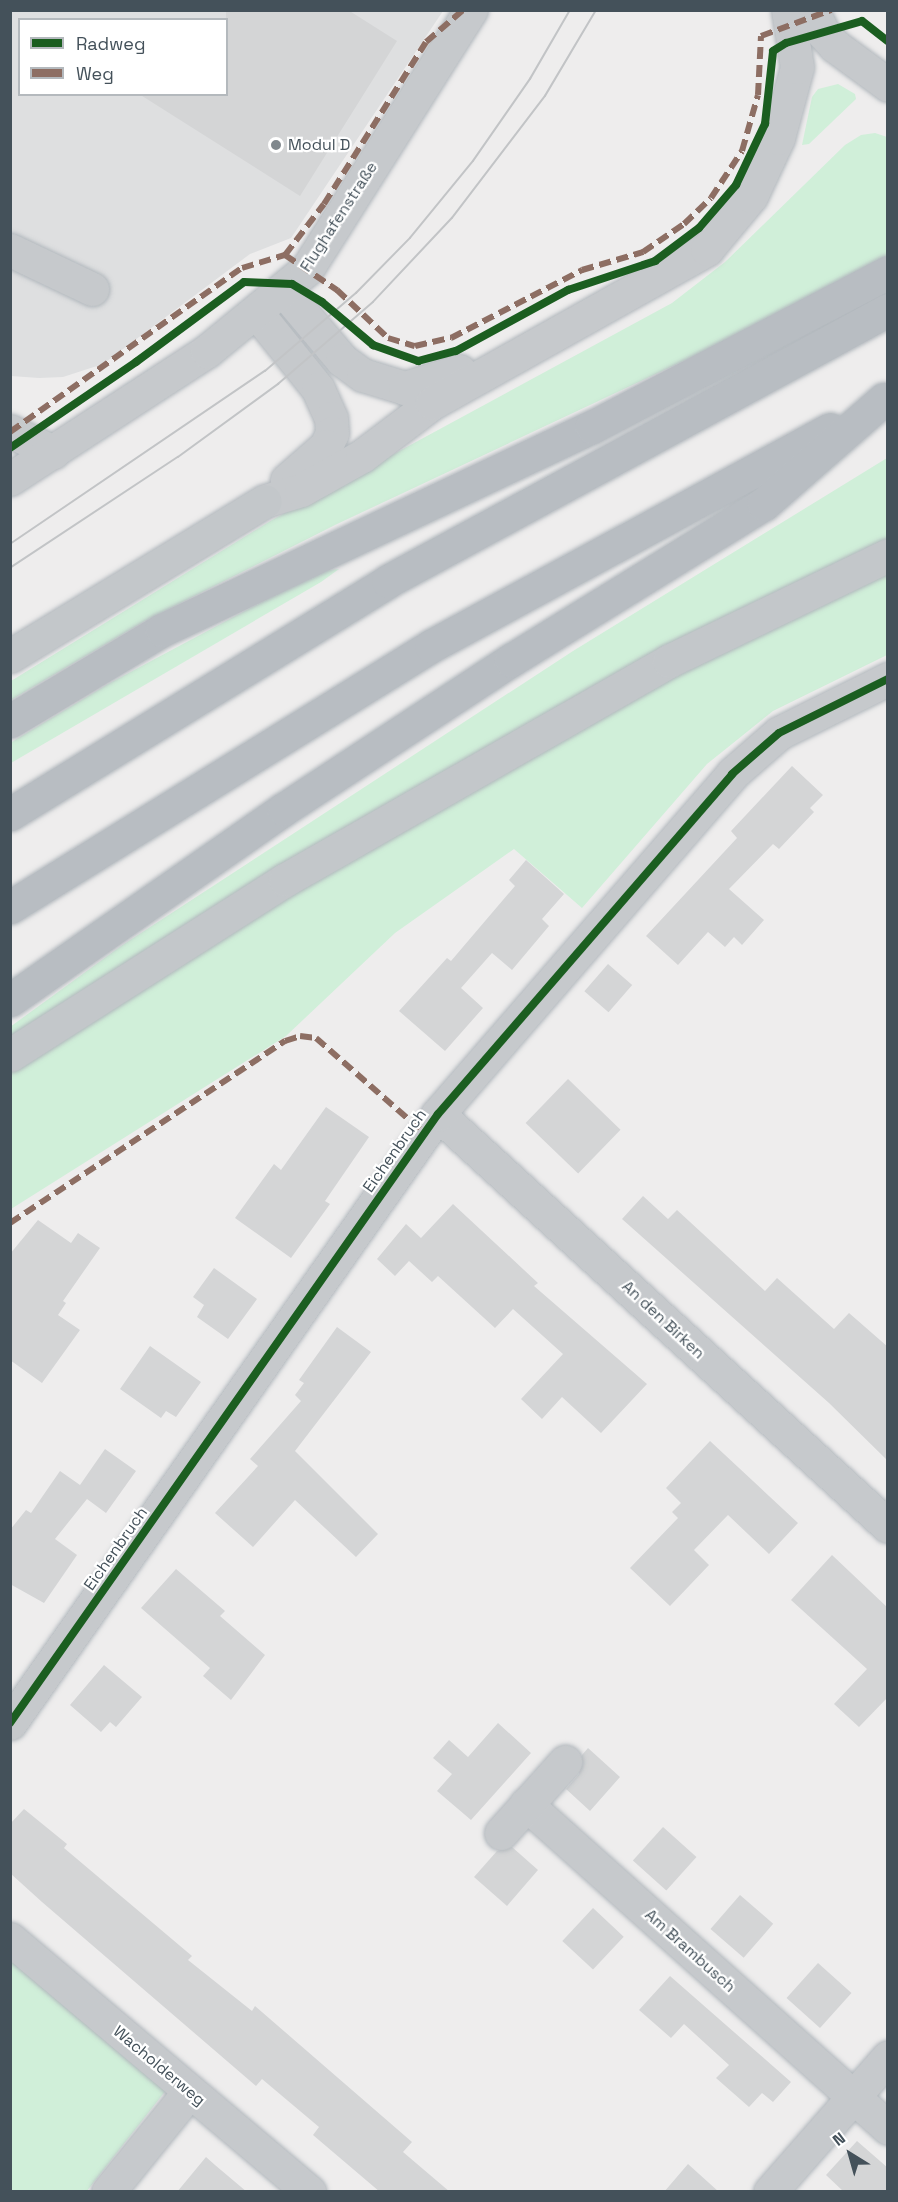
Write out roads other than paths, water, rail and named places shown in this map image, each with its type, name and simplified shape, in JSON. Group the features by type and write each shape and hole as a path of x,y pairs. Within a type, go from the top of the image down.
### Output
{"highway":[{"path":"10,721 162,630 592,427 888,272"},
{"path":"10,813 388,581 888,310"},
{"path":"10,907 431,646 886,398"},
{"path":"10,1000 323,783 511,660 764,504 886,398"}],"main road":[{"path":"10,656 265,501"},
{"path":"10,1055 285,880 669,661 888,555"}],"street":[{"name":"Flughafenstraße","path":"10,479 207,351 284,291 317,256 471,10"},
{"path":"265,501 301,490 362,456 432,403 495,366 645,287 707,249 736,219 767,169 797,67 788,10"},
{"path":"812,10 823,33 847,56 888,85"},
{"path":"797,67 817,56 847,56"},
{"path":"10,250 92,289"},
{"path":"284,291 342,360 383,384 405,388 461,370 495,366"},
{"path":"257,313 318,389 331,418 332,433 315,459 265,501"},
{"path":"10,431 53,452"},
{"name":"Eichenbruch","path":"10,1723 438,1114 732,774 779,733 888,679"},
{"name":"An den Birken","path":"438,1114 888,1526"},
{"path":"501,1833 565,1762"},
{"name":"Am Brambusch","path":"526,1804 888,2128"},
{"name":"Wacholderweg","path":"10,1940 309,2192"},
{"path":"770,2192 888,2057"},
{"path":"108,2192 189,2092"}],"tram line":[{"path":"10,544 265,371 356,293 410,238 473,161 530,79 570,10"},
{"path":"10,568 178,457 278,384 373,302 452,218 545,96 596,10"}],"place":[{"name":"Modul D","path":"276,145"}]}
